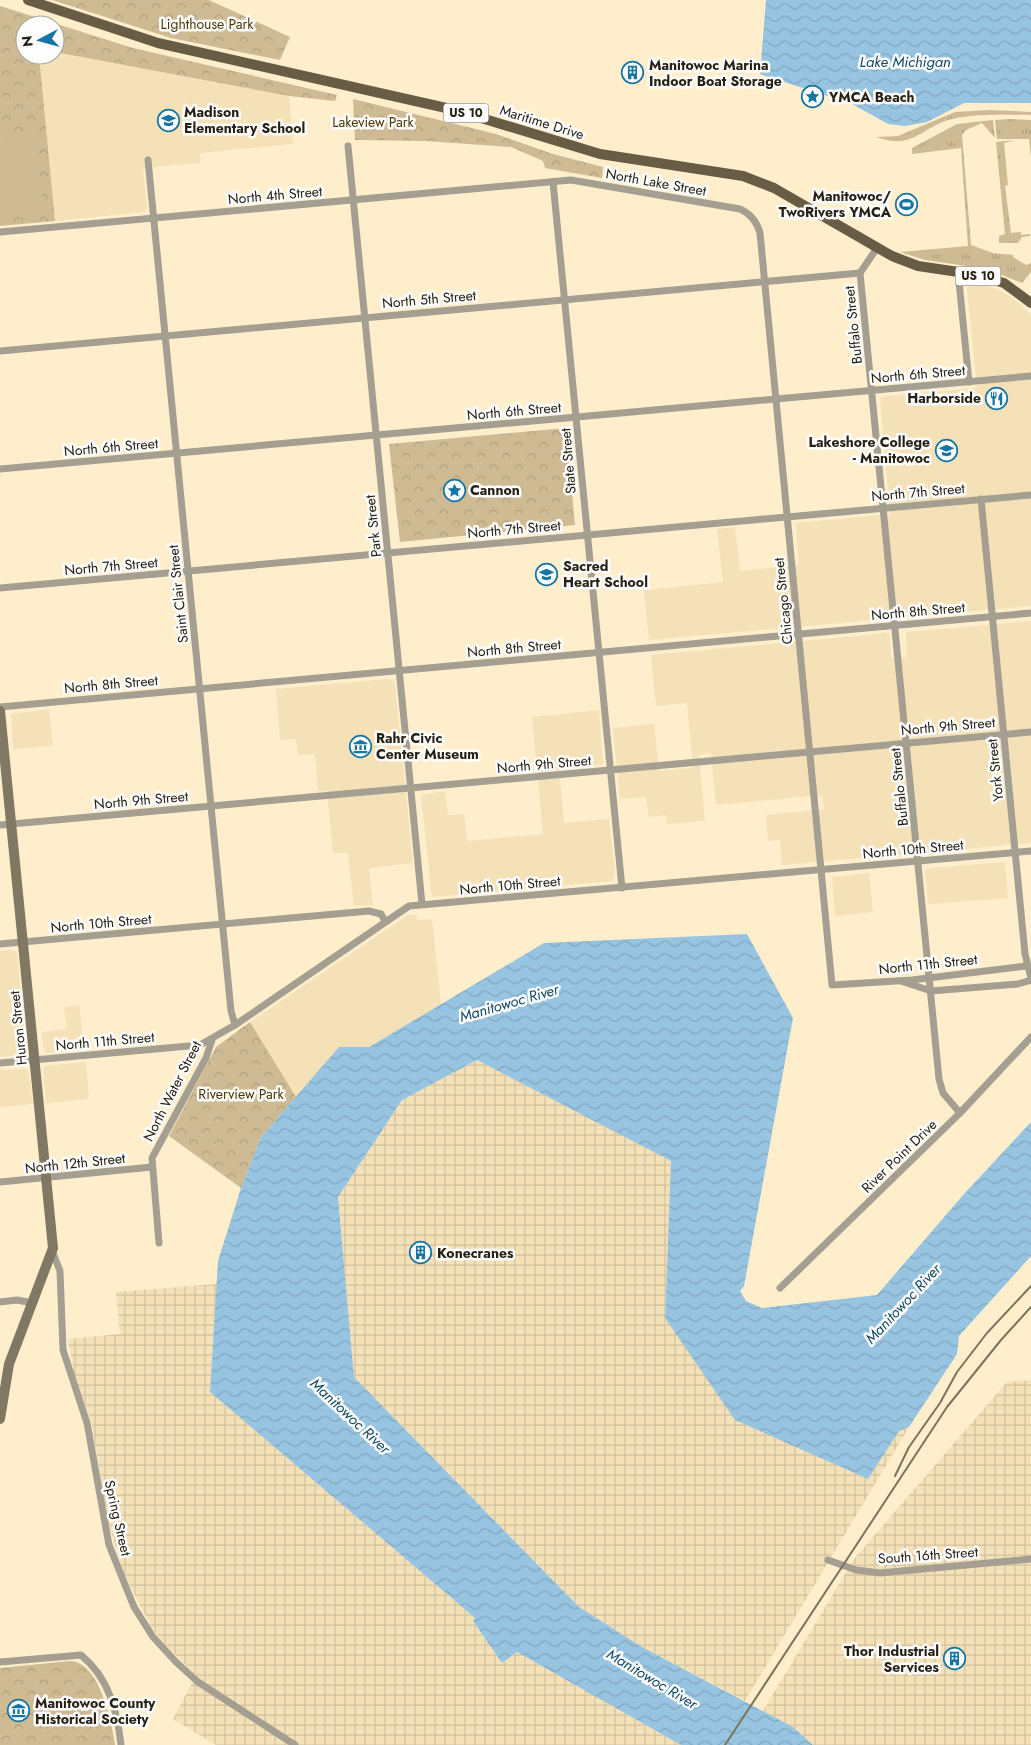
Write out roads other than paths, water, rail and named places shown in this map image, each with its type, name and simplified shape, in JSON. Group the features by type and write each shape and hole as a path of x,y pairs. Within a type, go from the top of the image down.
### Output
{"main road":[{"name":"Maritime Drive","path":"28,0 158,43 289,71 455,110 591,152 743,176 774,188 876,248 918,266 958,272 1004,283 1031,303"}],"street":[{"name":"Park Street","path":"348,146 422,904"},
{"name":"Saint Clair Street","path":"148,160 231,1011 235,1025"},
{"name":"North Lake Street","path":"553,182 571,180 740,209 752,217"},
{"name":"North 4th Street","path":"0,232 553,182"},
{"name":"State Street","path":"553,182 622,888"},
{"name":"Chicago Street","path":"752,217 760,233 832,985"},
{"name":"Buffalo Street","path":"876,248 860,273 939,1080 943,1093 960,1113"},
{"path":"958,272 969,382"},
{"name":"North 5th Street","path":"0,351 860,273"},
{"name":"North 6th Street","path":"0,470 1031,376"},
{"name":"North 7th Street","path":"0,588 1031,495"},
{"name":"York Street","path":"981,499 1026,966 1031,979"},
{"name":"North 8th Street","path":"0,707 1031,613"},
{"name":"Huron Street","path":"0,711 5,825 23,942 53,1253"},
{"name":"North 9th Street","path":"5,825 1031,732"},
{"name":"North 10th Street","path":"0,944 369,911 381,914 385,921 409,906 422,904 1031,851"},
{"name":"North Water Street","path":"159,1243 152,1158 206,1058 212,1040 385,921"},
{"name":"North 11th Street","path":"832,985 900,981 1026,966"},
{"name":"North 11th Street","path":"931,991 1017,984 1031,979"},
{"path":"900,981 915,988 931,991"},
{"name":"River Point Drive","path":"780,1288 960,1113 1031,1037"},
{"name":"North 11th Street","path":"0,1064 200,1045 212,1040"},
{"name":"North 12th Street","path":"0,1182 152,1167"},
{"path":"0,1419 9,1364 53,1253"},
{"name":"Spring Street","path":"53,1253 60,1271 63,1350 87,1423 109,1545 134,1607 153,1637 198,1682 295,1745"},
{"path":"0,1302 17,1300 33,1303"},
{"name":"South 16th Street","path":"828,1560 856,1570 880,1573 1031,1559"},
{"path":"0,1662 81,1655 92,1664 110,1694 116,1710 121,1745"}],"water":[{"name":"Lake Michigan","path":"766,0 1031,0 1031,103 964,103 927,122 905,126 888,124 852,104 760,74"},
{"name":"Manitowoc River","path":"747,934 793,1018 744,1286 740,1291 746,1301 762,1308 877,1295 964,1194 1031,1122 1031,1256 959,1336 957,1354 909,1427 899,1431 868,1479 735,1420 665,1318 671,1161 477,1060 402,1100 338,1197 354,1377 579,1607 642,1647 793,1727 813,1745 681,1745 517,1652 502,1663 473,1621 475,1618 210,1392 218,1261 241,1188 261,1137 339,1047 369,1047 544,943"}],"railway":[{"path":"895,1476 909,1447 940,1403 957,1372 987,1333 1031,1286"},
{"path":"725,1745 947,1407 1001,1340 1031,1307"}],"place":[{"name":"Manitowoc Marina Indoor Boat Storage","path":"633,73"},
{"name":"YMCA Beach","path":"813,97"},
{"name":"Madison Elementary School","path":"168,120"},
{"name":"Manitowoc/ TwoRivers YMCA","path":"907,204"},
{"name":"Harborside","path":"997,398"},
{"name":"Lakeshore College - Manitowoc","path":"946,450"},
{"name":"Cannon","path":"454,490"},
{"name":"Sacred Heart School","path":"547,574"},
{"name":"Rahr Civic Center Museum","path":"360,746"},
{"name":"Konecranes","path":"421,1253"},
{"name":"Thor Industrial Services","path":"955,1659"},
{"name":"Manitowoc County Historical Society","path":"19,1711"}],"park label":[{"name":"Lighthouse Park","path":"207,24"},
{"name":"Lakeview Park","path":"373,122"},
{"name":"Riverview Park","path":"241,1094"}]}
